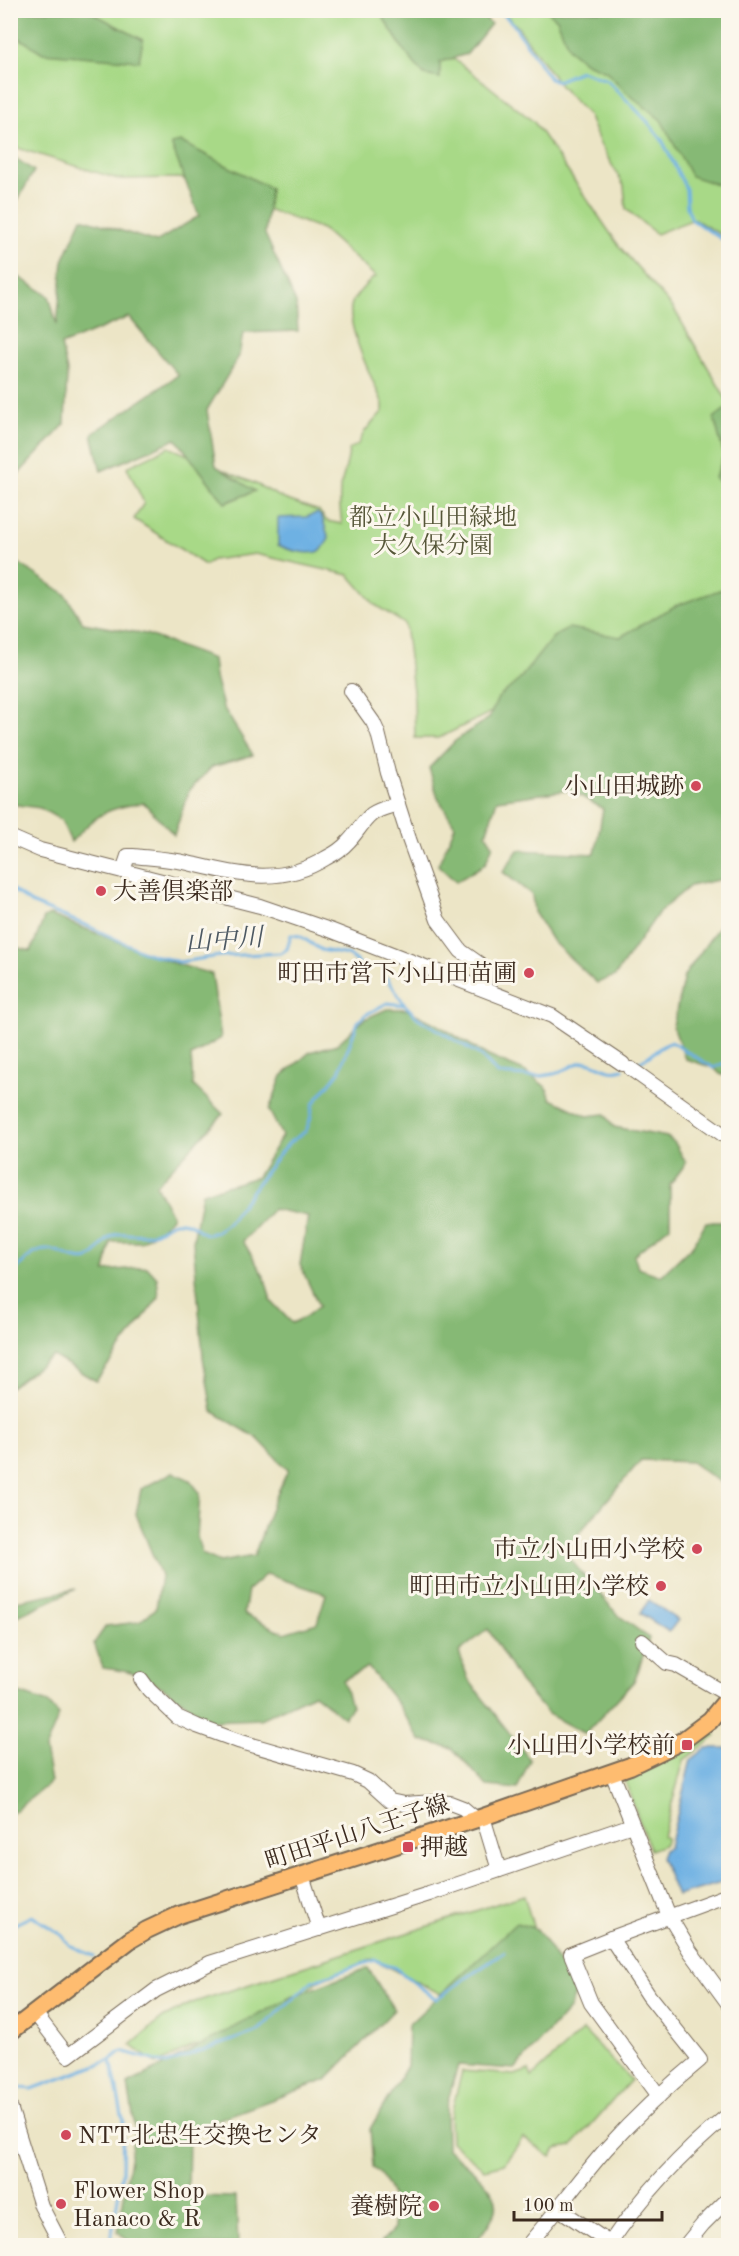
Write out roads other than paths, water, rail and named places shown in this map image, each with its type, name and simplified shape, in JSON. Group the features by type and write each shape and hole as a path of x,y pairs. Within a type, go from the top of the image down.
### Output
{"main road":[{"name":"町田平山八王子線","path":"10,2032 147,1930 179,1915 612,1773 682,1741 710,1720 729,1696"}],"street":[{"path":"351,692 373,722 378,733 398,804 438,920 460,951 481,965 484,973 484,989"},
{"path":"123,871 128,856 134,856 187,863 257,877 297,871 313,865 340,849 363,822 374,813 398,804"},
{"path":"10,837 40,850 220,895 288,915 542,1012 576,1030 729,1138"},
{"path":"642,1641 667,1664 676,1665 729,1696"},
{"path":"141,1678 149,1690 177,1717 197,1726 238,1741 353,1774 368,1781 390,1801 404,1804 450,1803 463,1808 479,1818 499,1870"},
{"path":"612,1773 669,1916 690,1951 729,2003"},
{"path":"35,2013 68,2056 156,1990 210,1963 632,1825"},
{"path":"302,1875 319,1929"},
{"path":"659,2096 591,2003 571,1954 669,1916 727,1898"},
{"path":"527,2246 560,2209 608,2148 659,2096 700,2060 649,1996 611,1938"},
{"path":"10,2107 41,2206 62,2246"},
{"path":"560,2209 610,2245 645,2198 672,2168 729,2115"},
{"path":"685,2246 703,2224 729,2199"}],"water":[{"path":"317,513 322,517 329,539 321,551 299,552 278,545 278,518 306,517"},
{"path":"649,1600 678,1620 669,1632 640,1613"},
{"path":"706,1748 728,1748 728,1881 677,1896 661,1858 664,1850 669,1847 691,1760"}],"waterway":[{"path":"499,10 513,24 550,79 557,81 581,71 607,80 662,140 686,189 687,207 692,220 728,243"},
{"name":"山中川","path":"10,888 31,903 146,953 179,962 220,956 281,953 287,949 291,935 300,936 321,950 348,955 365,968"},
{"name":"山中川","path":"387,978 405,1005 418,1018 480,1055 498,1074 530,1076 554,1074 585,1062 609,1070 623,1069"},
{"path":"10,1280 26,1260 42,1250 51,1250 86,1260 114,1235 142,1235 159,1231 177,1222 189,1224 206,1234 218,1230 228,1223 280,1153 290,1142 306,1131 313,1104 339,1072 358,1022 365,1015 387,1003 405,1005"},
{"name":"山中川","path":"632,1066 671,1042 714,1068 728,1061"},
{"path":"10,1929 13,1925 32,1916 62,1935 69,1945 94,1956"},
{"path":"12,2087 32,2089 111,2060 122,2051 166,2064 258,2031 312,1981 375,1960 395,1968 436,1999 504,1952"},
{"path":"110,2246 122,2173 123,2120 111,2060"}],"place":[{"name":"小山田城跡","path":"696,786"},
{"name":"大善倶楽部","path":"101,891"},
{"name":"町田市営下小山田苗圃","path":"529,973"},
{"name":"市立小山田小学校","path":"697,1549"},
{"name":"町田市立小山田小学校","path":"661,1586"},
{"name":"小山田小学校前","path":"687,1745"},
{"name":"押越","path":"408,1847"},
{"name":"NTT北忠生交換センタ","path":"66,2135"},
{"name":"Flower Shop Hanaco & R","path":"61,2204"},
{"name":"養樹院","path":"434,2206"}],"park label":[{"name":"都立小山田緑地 大久保分園","path":"433,531"}]}
